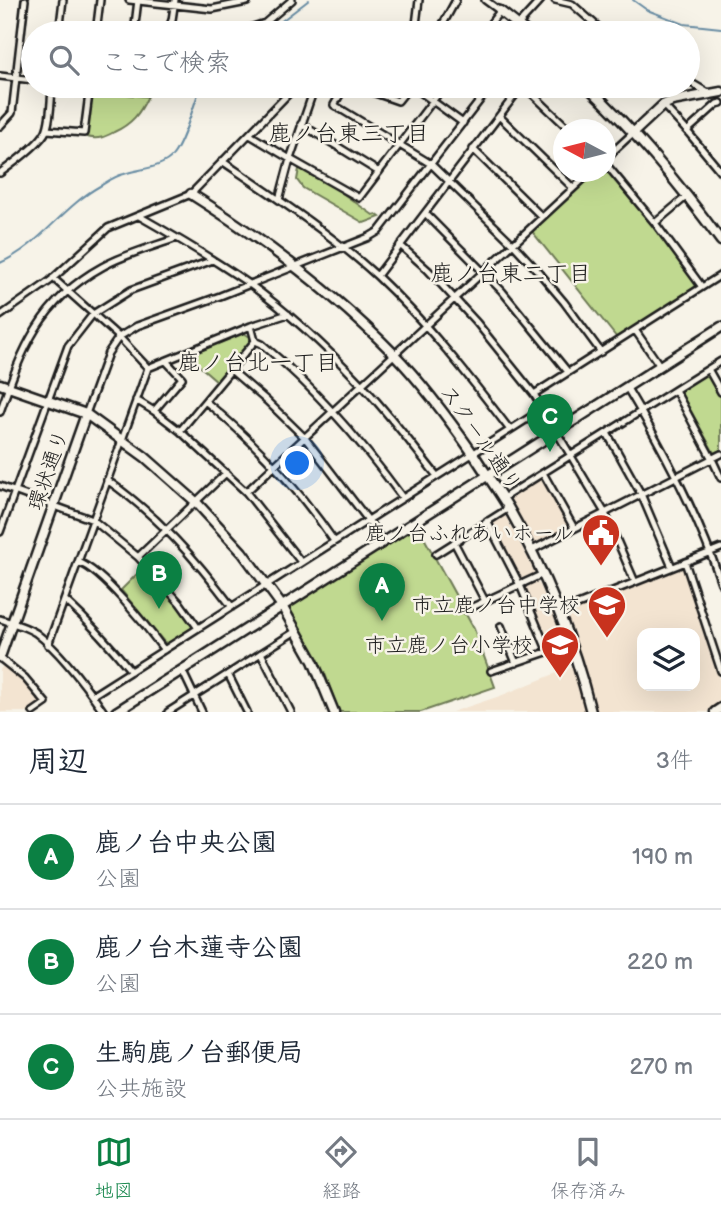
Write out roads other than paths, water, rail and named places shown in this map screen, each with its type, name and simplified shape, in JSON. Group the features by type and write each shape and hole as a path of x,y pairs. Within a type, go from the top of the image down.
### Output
{"street":[{"path":"23,21 25,0"},
{"path":"60,21 62,0"},
{"path":"97,21 100,0"},
{"path":"129,0 212,9 247,0"},
{"path":"212,9 213,0"},
{"path":"267,21 292,0"},
{"path":"416,21 419,0"},
{"path":"445,21 456,0"},
{"path":"485,0 513,21"},
{"path":"522,21 541,0"},
{"path":"555,0 572,4 591,21"},
{"path":"136,21 138,1"},
{"path":"173,21 175,3"},
{"path":"492,21 500,11"},
{"path":"0,125 12,113 21,35"},
{"path":"0,76 21,79"},
{"path":"700,88 710,94"},
{"path":"700,96 721,93"},
{"path":"0,173 43,137 47,130 51,98"},
{"path":"47,130 84,133 88,98"},
{"path":"0,316 53,278 108,228 191,194 285,98"},
{"path":"279,200 311,98"},
{"path":"338,98 334,105 431,164 449,181 513,244 564,302 601,352"},
{"path":"430,98 463,122"},
{"path":"86,414 108,353 119,337 137,326 249,285 379,231 482,98"},
{"path":"377,276 513,98"},
{"path":"536,98 558,119"},
{"path":"599,98 718,230 721,241"},
{"path":"616,148 663,105 688,98"},
{"path":"250,135 359,198 433,100"},
{"path":"663,105 721,172"},
{"path":"687,131 720,106"},
{"path":"499,116 573,188"},
{"path":"301,124 379,172"},
{"path":"474,149 542,217"},
{"path":"222,161 279,200 377,276 426,325 510,430"},
{"path":"616,176 702,287"},
{"path":"246,492 580,182"},
{"name":"スクール通り","path":"191,194 295,266 352,314 425,388 503,498 532,550 560,612 591,712"},
{"path":"655,223 687,196"},
{"path":"425,213 484,271 568,372"},
{"path":"139,216 213,260 288,314 362,384 437,476"},
{"path":"0,412 4,386 26,343 45,315 67,290 103,266 177,238"},
{"path":"400,245 455,298 534,394 605,513 635,582"},
{"path":"0,532 68,346 93,314 131,290 213,260"},
{"path":"534,394 721,275"},
{"path":"53,278 119,337 148,368"},
{"path":"48,645 148,368 288,314"},
{"path":"251,327 255,341"},
{"path":"116,712 721,327"},
{"path":"635,330 660,366"},
{"path":"180,431 255,341"},
{"path":"255,341 300,377 333,411 402,497"},
{"path":"154,411 182,378 166,361"},
{"path":"503,498 721,361"},
{"path":"708,369 721,392"},
{"path":"231,370 305,438 383,542"},
{"path":"4,386 86,414 145,457 196,502 243,552 282,606 313,661 334,712"},
{"path":"627,387 677,477 721,583"},
{"path":"675,390 721,478"},
{"path":"136,400 180,431 246,492 301,562"},
{"path":"205,401 275,466 316,514 334,541"},
{"path":"93,695 543,409"},
{"name":"環状通り","path":"0,657 86,414"},
{"path":"607,433 641,495 672,567"},
{"path":"532,550 721,454"},
{"path":"138,557 226,473"},
{"path":"543,473 575,528"},
{"path":"107,481 167,530 202,567 232,607"},
{"path":"0,486 93,520 138,557 180,603 198,628"},
{"path":"436,554 509,508"},
{"path":"487,521 520,585 548,652"},
{"path":"454,542 485,601"},
{"path":"560,612 721,548"},
{"path":"78,562 86,565 115,592 164,650"},
{"path":"685,562 721,671"},
{"path":"466,611 543,575"},
{"path":"65,600 106,640 131,671"},
{"path":"0,619 34,632 93,695 104,712"},
{"path":"501,626 516,663"},
{"path":"168,712 296,631"},
{"path":"491,671 570,644"},
{"path":"261,653 290,712"},
{"path":"0,657 25,678 46,703 33,712"},
{"path":"182,670 202,712"},
{"path":"228,674 247,712"},
{"path":"715,712 721,708"}],"waterway":[{"path":"282,21 309,0"},
{"path":"633,0 647,10 676,21"},
{"path":"700,26 721,28"},
{"path":"0,263 28,246 74,204 106,182 169,159 181,141 197,98"}],"place":[{"name":"生駒鹿ノ台郵便局","path":"550,452"},
{"name":"鹿ノ台ふれあいホール","path":"601,567"},
{"name":"鹿ノ台木蓮寺公園","path":"159,609"},
{"name":"鹿ノ台中央公園","path":"382,621"},
{"name":"市立鹿ノ台中学校","path":"607,639"},
{"name":"市立鹿ノ台小学校","path":"560,679"}],"district":[{"name":"鹿ノ台東三丁目","path":"349,133"},
{"name":"鹿ノ台東二丁目","path":"511,273"},
{"name":"鹿ノ台北一丁目","path":"258,362"}]}
